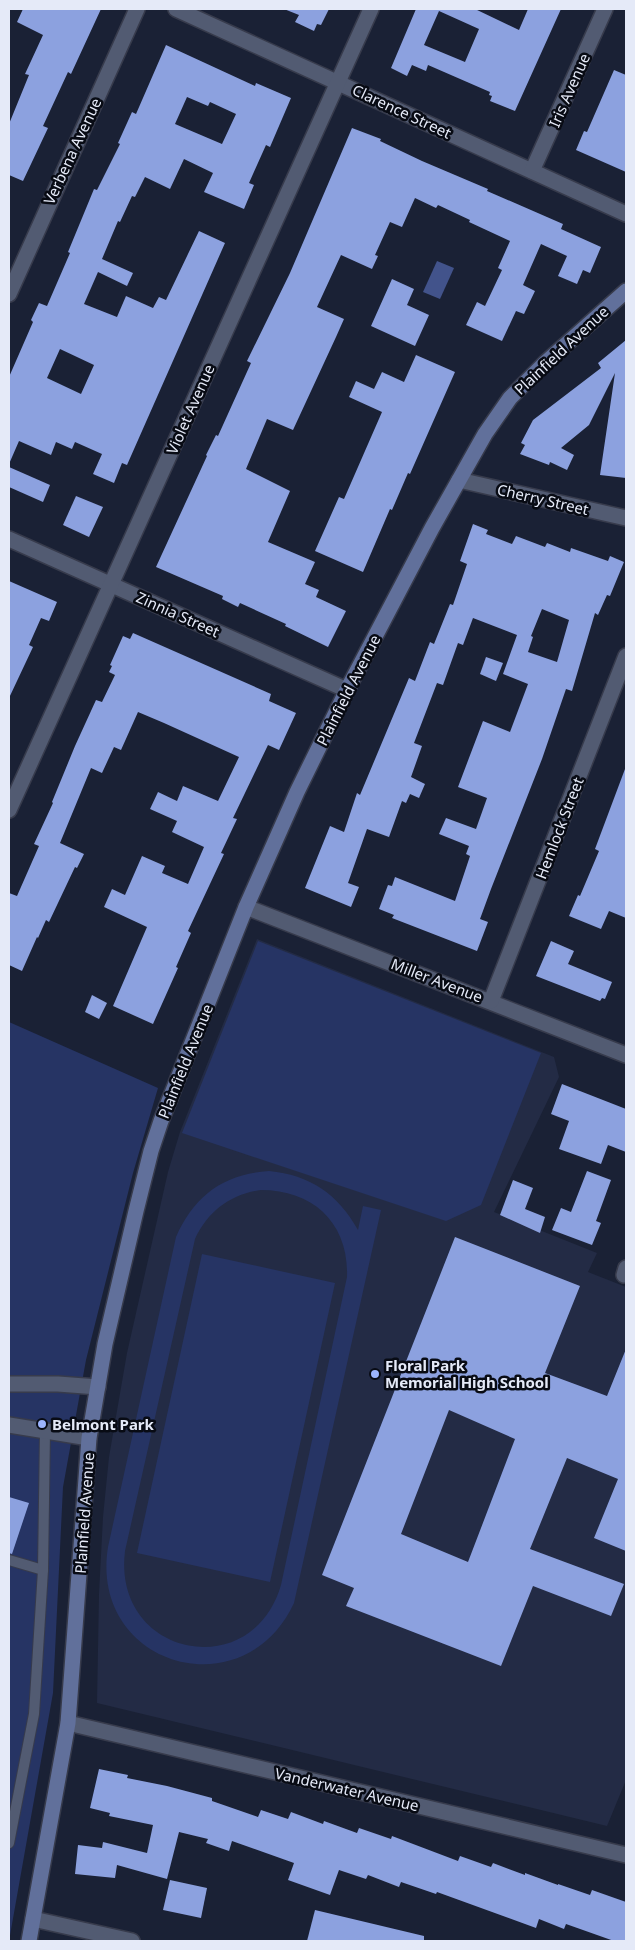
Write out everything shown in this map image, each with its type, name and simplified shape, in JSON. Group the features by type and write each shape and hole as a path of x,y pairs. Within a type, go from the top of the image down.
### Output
{"main road":[{"name":"Plainfield Avenue","path":"29,1941 68,1723 89,1438 105,1344 151,1151 171,1095 246,907 297,792 404,580 459,480 497,414 516,390 626,291"}],"street":[{"name":"Verbena Avenue","path":"9,294 137,9"},
{"name":"Clarence Street","path":"176,9 338,81 626,214"},
{"name":"Violet Avenue","path":"9,810 371,9"},
{"name":"Iris Avenue","path":"532,171 605,9"},
{"name":"Cherry Street","path":"459,480 626,518"},
{"name":"Zinnia Street","path":"9,539 347,690"},
{"name":"Hemlock Street","path":"491,1001 626,656"},
{"name":"Miller Avenue","path":"246,907 626,1055"},
{"path":"9,1384 98,1386"},
{"path":"9,1426 89,1438"},
{"name":"Vanderwater Avenue","path":"68,1723 626,1855"},
{"path":"33,1919 132,1941"}],"lane":[{"path":"9,1843 34,1714 43,1570 44,1431"},
{"path":"9,1560 43,1570"}],"shaded area":[{"path":"437,261 454,268 440,299 423,292"},
{"name":"Floral Park Memorial High School","path":"257,939 554,1057 559,1077 494,1212 597,1253 588,1272 626,1287 626,1780 607,1826 97,1703 99,1594 103,1517 109,1457 127,1353 168,1172 180,1132"},
{"path":"258,941 541,1053 481,1205 446,1221 182,1133"},
{"name":"Belmont Park","path":"9,1022 158,1088 133,1173 86,1360 63,1487 53,1693 9,1941"},
{"path":"269,1171 284,1173 310,1182 321,1188 341,1206 358,1230 363,1206 381,1210 294,1603 271,1636 241,1657 208,1664 175,1660 145,1645 122,1621 108,1588 108,1547 176,1237 183,1223 201,1199 224,1182 253,1173","holes":["261,1190 297,1196 312,1203 324,1213 342,1241 346,1258 347,1277 281,1585 265,1617 243,1637 215,1646 187,1645 161,1635 140,1615 127,1587 125,1551 195,1239 200,1229 214,1212 230,1200 240,1195"]},
{"path":"202,1254 335,1283 270,1582 137,1553"}],"building":[{"path":"23,9 101,9 71,74 68,72 43,126 48,128 23,181 9,175 9,124 29,75 25,74 43,35 17,22"},
{"path":"284,9 329,9 321,25 317,24 314,31 295,22 299,15"},
{"path":"416,9 475,9 519,30 528,9 561,9 515,111 490,101 492,96 489,95 490,92 428,65 426,71 412,65 407,76 391,68","holes":["439,11 479,29 465,62 424,45"]},
{"path":"166,45 255,86 256,83 291,98 270,147 266,145 249,183 254,185 244,209 204,192 213,173 184,159 170,189 145,177 135,197 132,196 120,222 118,221 102,259 133,273 127,286 98,272 84,304 117,317 126,296 153,308 159,297 166,300 199,231 225,243 127,465 122,463 114,483 93,474 102,454 75,442 72,449 56,442 51,455 19,441 9,464 9,377 33,322 31,320 39,303 47,306 70,253 68,252 94,189 97,190 120,144 118,143 132,112 136,114","holes":["187,97 208,106 210,102 236,114 222,144 175,124","60,349 94,365 81,394 47,378"]},
{"path":"614,70 626,75 626,172 576,150 584,131 587,132"},
{"path":"352,128 381,139 380,141 422,161 563,224 561,229 601,247 590,273 583,270 577,284 558,276 567,256 541,244 523,285 535,291 524,314 516,311 502,341 466,325 477,302 485,306 502,270 498,268 510,241 438,205 436,208 415,198 402,227 390,222 375,255 378,256 372,269 341,255 317,307 344,319 293,430 267,419 246,469 290,491 268,542 315,562 305,584 319,590 316,597 346,611 328,647 285,626 286,624 240,603 238,607 222,599 223,596 156,567 206,455 216,435 218,436 251,363 247,361 290,273"},
{"path":"392,279 414,289 407,305 429,315 415,346 371,326"},
{"path":"626,340 626,478 600,475 615,373 589,425 561,448 574,455 567,470 550,462 549,465 520,454 525,445 521,443 533,420 601,368 598,363"},
{"path":"416,355 455,372 410,474 408,473 392,510 390,509 363,572 315,551 339,497 344,499 382,412 349,397 356,381 374,389 382,372 404,382"},
{"path":"9,467 50,485 43,502 9,487"},
{"path":"76,496 103,507 89,537 63,525"},
{"path":"473,524 488,530 486,534 512,544 516,536 545,547 547,543 570,552 571,548 608,561 610,556 624,562 610,596 607,595 598,615 595,613 572,691 566,689 542,759 480,919 488,922 477,951 392,918 394,915 379,909 388,885 392,886 395,877 455,901 470,856 466,854 469,846 439,834 446,818 476,829 487,798 458,787 483,721 510,732 528,684 503,674 517,635 473,618 463,645 458,643 443,685 437,683 414,743 422,746 411,777 425,784 419,798 410,794 406,803 402,801 389,837 367,829 348,883 359,887 351,907 305,888 330,826 344,832 357,793 360,795 409,678 415,681 430,642 434,644 450,604 453,605 467,564 460,561","holes":["542,609 569,620 557,662 528,652 533,637 531,636"]},
{"path":"9,581 57,602 49,621 41,618 29,645 33,647 9,698"},
{"path":"133,633 271,694 269,701 296,713 279,750 268,745 233,818 237,819 221,853 224,854 188,931 191,933 176,967 178,968 153,1024 113,1006 147,927 104,907 112,889 125,895 142,856 165,866 162,873 188,884 204,847 172,832 177,821 150,809 158,792 177,801 183,786 218,801 239,757 138,712 121,750 114,747 102,773 91,768 60,843 84,854 77,868 75,867 49,922 46,920 22,971 9,965 9,893 17,896 39,846 34,844 53,803 75,746 96,700 102,702 115,675 109,672 112,666 110,665 123,636 130,639"},
{"path":"486,657 503,663 496,681 480,674"},
{"path":"625,769 626,918 609,911 601,929 569,916 578,895 580,896 599,851 595,849"},
{"path":"551,941 574,951 568,964 612,982 605,999 602,998 600,1001 536,976"},
{"path":"92,995 107,1003 99,1019 85,1012"},
{"path":"562,1084 626,1109 626,1152 608,1145 601,1164 559,1149 569,1121 551,1114"},
{"path":"587,1171 611,1180 596,1221 601,1223 592,1245 552,1230 561,1208 571,1212"},
{"path":"513,1180 533,1188 525,1209 545,1217 540,1233 500,1215"},
{"name":"Floral Park Memorial High School","path":"455,1237 580,1286 545,1373 607,1396 626,1349 626,1551 594,1538 618,1479 567,1458 530,1549 624,1584 611,1616 533,1586 501,1666 346,1606 354,1588 322,1575","holes":["449,1410 515,1439 468,1562 401,1534"]},
{"path":"9,1497 29,1503 12,1554 9,1553"},
{"path":"99,1769 128,1775 127,1778 212,1798 212,1801 258,1817 261,1810 288,1819 291,1812 323,1824 324,1821 357,1833 359,1828 391,1839 392,1836 458,1861 460,1856 491,1867 493,1863 590,1895 592,1890 626,1902 626,1941 614,1941 566,1924 564,1929 539,1919 536,1928 437,1892 436,1894 401,1882 399,1887 368,1875 366,1879 339,1870 330,1895 288,1880 294,1863 232,1841 229,1851 206,1843 208,1839 179,1832 167,1879 117,1865 115,1878 75,1874 78,1845 102,1848 103,1842 147,1853 153,1825 109,1816 110,1813 90,1808"},
{"path":"170,1880 207,1888 201,1918 163,1910"},
{"path":"315,1910 424,1936 424,1941 307,1941"}],"place":[{"name":"Floral Park Memorial High School","path":"375,1374"},
{"name":"Belmont Park","path":"42,1424"}]}
